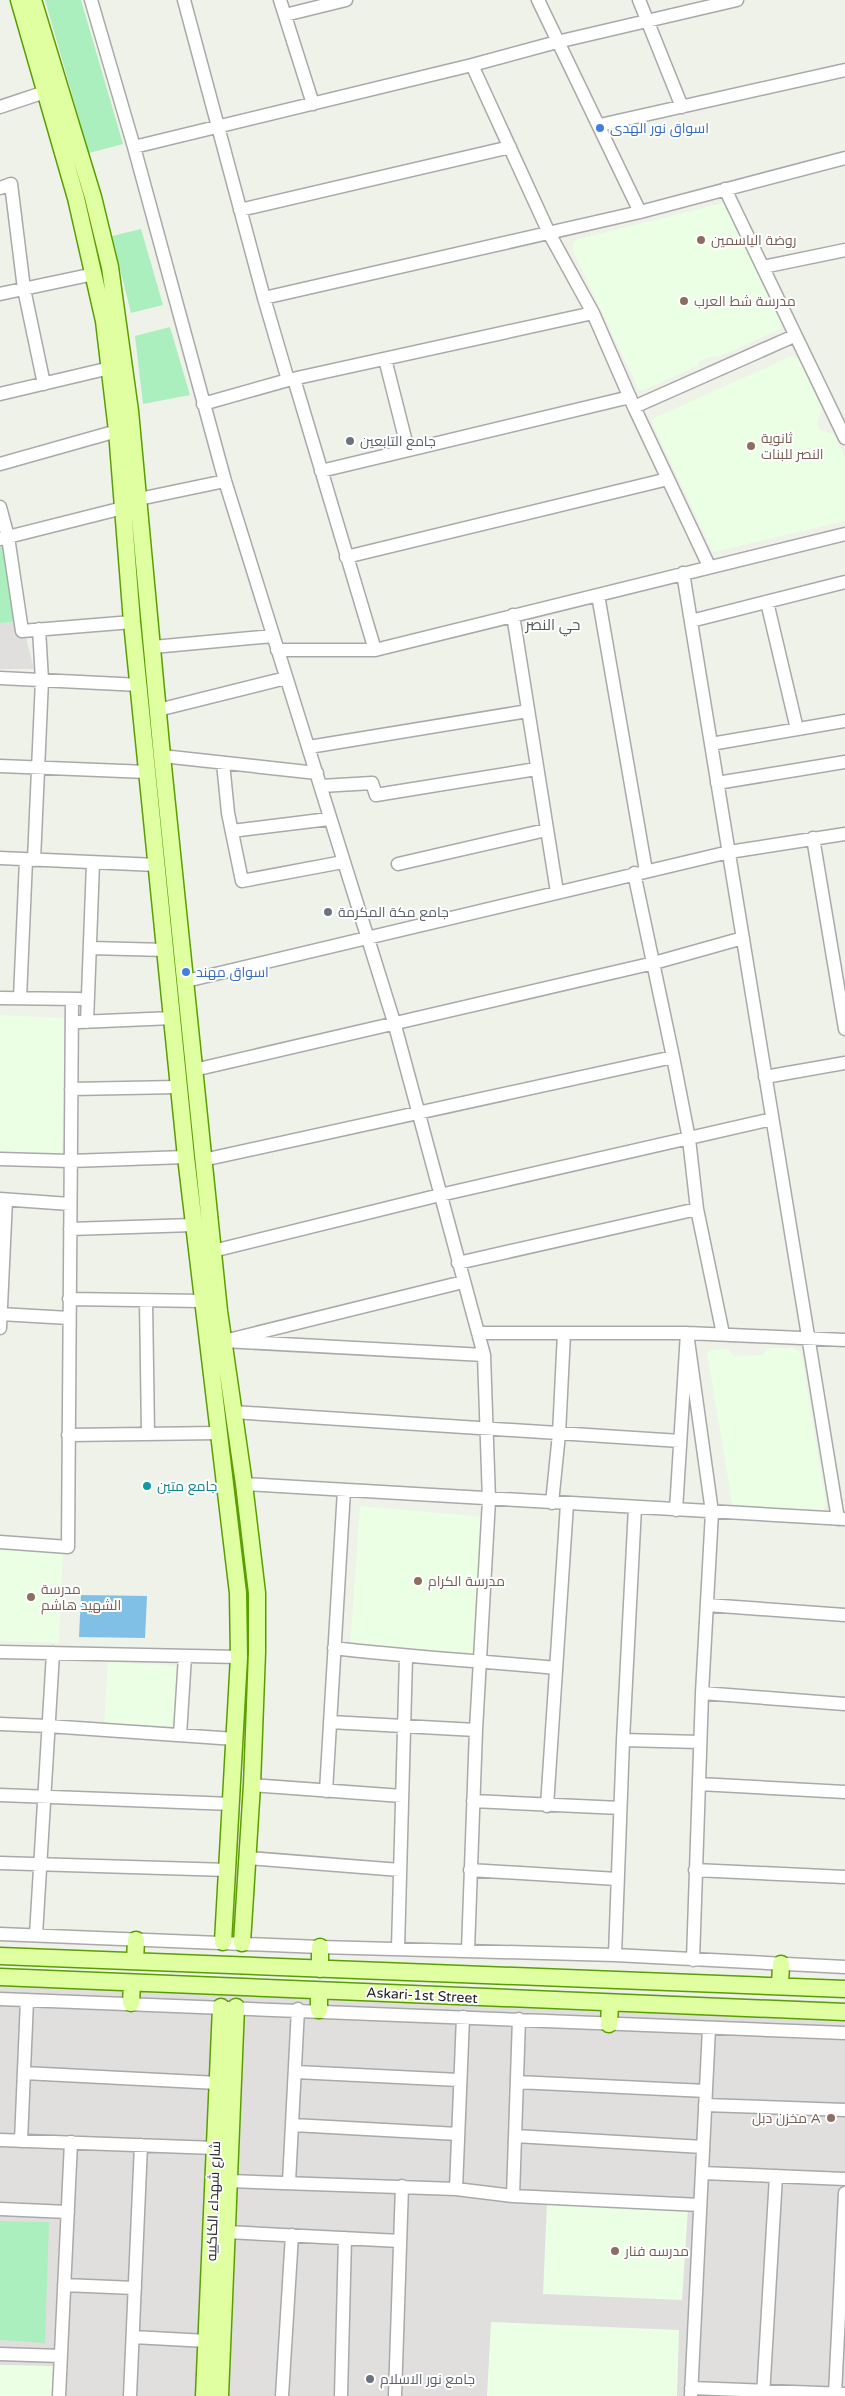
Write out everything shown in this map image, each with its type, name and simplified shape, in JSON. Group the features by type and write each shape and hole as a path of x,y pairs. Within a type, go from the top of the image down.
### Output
{"main road":[{"path":"19,0 40,50 93,197 110,267 130,410 162,756 203,1160 256,1593 257,1652 252,1785 249,1858 242,1943"},
{"path":"33,0 45,92 76,198 104,321 117,431 132,622 140,685 178,1087 238,1593 240,1657 223,1942"},
{"path":"172,1018 189,1016"},
{"path":"227,1887 246,1889"},
{"path":"135,1961 136,1940"},
{"path":"320,1947 320,1969"},
{"name":"Askari-1st Street","path":"0,1956 845,1989"},
{"path":"218,1986 220,1964"},
{"path":"780,1986 781,1964"},
{"path":"239,1987 240,1966"},
{"name":"Askari-1st Street","path":"0,1977 845,2012"},
{"path":"132,1983 132,2003"},
{"path":"319,1991 319,2010"},
{"path":"609,2024 610,2003"},
{"path":"220,2396 229,2181 229,2007"},
{"name":"شارع شهداء الكاكييه","path":"204,2396 218,2084 229,2007"}],"street":[{"path":"91,0 134,146 225,481 321,786 329,820 394,1022 484,1355 489,1500 476,1730 468,1950"},
{"path":"184,0 264,298 321,471 375,650"},
{"path":"280,0 313,104"},
{"path":"285,15 346,0"},
{"path":"538,0 557,42 600,125 640,212"},
{"path":"640,0 682,107"},
{"path":"134,146 736,0"},
{"path":"472,65 549,233 593,314 709,566"},
{"path":"600,125 845,70"},
{"path":"0,107 45,92"},
{"path":"240,210 510,147"},
{"path":"264,298 640,212 845,158"},
{"path":"0,188 11,184 24,289 44,384"},
{"path":"725,189 794,336 845,438"},
{"path":"763,268 845,250"},
{"path":"0,294 94,274"},
{"path":"203,404 291,380 593,314"},
{"path":"321,471 408,450 632,402 794,336"},
{"path":"385,359 408,450"},
{"path":"0,394 110,368"},
{"path":"0,464 117,431"},
{"path":"346,557 668,479"},
{"path":"138,499 225,481"},
{"path":"0,507 4,538 22,630 132,622"},
{"path":"4,538 123,508"},
{"path":"277,650 375,650 709,566 845,534"},
{"path":"244,1484 489,1500 841,1519 808,1338 683,573"},
{"path":"691,621 845,582"},
{"path":"598,595 654,963 674,1057 688,1139 697,1209 723,1334"},
{"path":"767,602 797,729"},
{"path":"512,615 556,892"},
{"path":"20,998 42,680 39,629"},
{"path":"153,647 273,636"},
{"path":"0,678 140,685"},
{"path":"158,710 286,678"},
{"path":"308,747 528,711"},
{"path":"711,744 845,721"},
{"path":"162,756 317,773"},
{"path":"717,783 845,762"},
{"path":"223,763 232,831 242,881 343,862"},
{"path":"0,766 147,772"},
{"path":"321,786 372,783 376,795 536,769"},
{"path":"232,831 329,820"},
{"path":"398,864 546,830"},
{"path":"186,981 729,852 845,834"},
{"path":"813,838 845,1029"},
{"path":"0,858 157,865"},
{"path":"87,1022 93,863"},
{"path":"194,1070 654,963 743,938"},
{"path":"90,948 166,950"},
{"path":"0,998 88,1000"},
{"path":"0,1542 68,1547 72,999"},
{"path":"72,1022 172,1018"},
{"path":"203,1160 674,1057"},
{"path":"766,1077 845,1063"},
{"path":"71,1089 178,1087"},
{"path":"213,1251 440,1195 772,1119"},
{"path":"0,1159 70,1161 186,1157"},
{"path":"0,1328 3,1200 70,1204"},
{"path":"458,1264 697,1209"},
{"path":"70,1228 193,1226"},
{"path":"224,1340 463,1282"},
{"path":"69,1299 202,1301"},
{"path":"146,1301 148,1434"},
{"path":"0,1314 69,1318"},
{"path":"478,1333 687,1333 845,1340"},
{"path":"552,1503 559,1434 564,1333"},
{"path":"676,1510 687,1333"},
{"path":"687,1333 712,1512 702,1694 693,1960"},
{"path":"224,1340 484,1355"},
{"path":"233,1412 680,1442"},
{"path":"68,1435 219,1433"},
{"path":"326,1791 344,1490"},
{"path":"547,1806 567,1504"},
{"path":"615,1955 623,1740 635,1507"},
{"path":"707,1605 845,1615"},
{"path":"334,1648 406,1657 556,1668"},
{"path":"0,1652 240,1657"},
{"path":"36,1935 53,1653"},
{"path":"180,1735 184,1656"},
{"path":"398,1948 406,1657"},
{"path":"702,1694 845,1704"},
{"path":"330,1722 476,1730"},
{"path":"0,1724 235,1739"},
{"path":"623,1740 700,1742"},
{"path":"699,1784 845,1792"},
{"path":"252,1785 402,1796"},
{"path":"0,1795 232,1804"},
{"path":"473,1801 620,1808"},
{"path":"249,1858 400,1870"},
{"path":"0,1863 228,1870"},
{"path":"470,1870 617,1879"},
{"path":"695,1870 845,1877"},
{"path":"0,1934 320,1947 615,1955 845,1967"},
{"path":"0,1998 845,2033"},
{"path":"21,2140 27,2000"},
{"path":"289,2182 298,2010"},
{"path":"456,2189 463,2017"},
{"path":"513,2196 519,2019"},
{"path":"709,2028 691,2392 840,2394 845,2193"},
{"path":"296,2072 459,2080"},
{"path":"24,2073 218,2084"},
{"path":"517,2082 706,2091"},
{"path":"705,2105 845,2110"},
{"path":"293,2125 458,2134"},
{"path":"515,2136 703,2147"},
{"path":"0,2140 215,2148"},
{"path":"59,2396 71,2142"},
{"path":"130,2396 141,2145"},
{"path":"702,2173 845,2179"},
{"path":"763,2394 776,2176"},
{"path":"229,2181 402,2186 456,2189 513,2196 700,2205"},
{"path":"395,2396 402,2186"},
{"path":"0,2210 68,2212"},
{"path":"227,2232 400,2241"},
{"path":"282,2396 292,2235"},
{"path":"341,2396 345,2238"},
{"path":"64,2285 135,2288"},
{"path":"132,2338 207,2341"},
{"path":"0,2354 61,2356"}],"shaded area":[{"name":"مدرسة شط العرب","path":"727,202 781,321 780,329 719,357 713,356 699,362 697,366 644,390 639,390 573,251 573,244 578,239"},
{"name":"ثانوية النصر للبنات","path":"792,356 800,360 822,409 817,422 820,430 834,434 845,458 845,521 713,552 653,425 652,419"},
{"path":"22,622 34,669 0,669 0,623"},
{"path":"0,1015 65,1018 62,1155 0,1154"},
{"path":"768,1348 793,1348 799,1351 802,1358 826,1504 823,1512 739,1507 732,1503 707,1353 711,1350 728,1349 734,1356 762,1355"},
{"name":"مدرسة الكرام","path":"360,1506 485,1517 476,1656 350,1646"},
{"name":"مدرسة الشهيد هاشم","path":"0,1550 63,1553 59,1643 0,1641"},
{"path":"81,1595 147,1596 145,1638 79,1637"},
{"path":"108,1662 177,1666 173,1726 104,1723"},
{"path":"0,1968 845,2002 845,2396 0,2396"},
{"name":"مدرسه فنار","path":"547,2203 688,2208 682,2300 543,2294"},
{"path":"491,2322 679,2330 677,2396 487,2396"},
{"path":"0,2365 53,2366 52,2396 0,2396"}],"green space":[{"path":"45,0 81,0 123,144 89,153"},
{"path":"141,229 163,305 131,313 112,236"},
{"path":"170,327 190,395 143,404 135,336"},
{"path":"5,546 16,622 0,623 0,547"},
{"path":"0,2221 49,2222 45,2343 0,2340"}],"place":[{"name":"اسواق نور الهدى","path":"600,128"},
{"name":"روضة الياسمين","path":"701,240"},
{"name":"مدرسة شط العرب","path":"684,301"},
{"name":"جامع التابعين","path":"350,441"},
{"name":"ثانوية النصر للبنات","path":"751,446"},
{"name":"جامع مكة المكرمة","path":"328,912"},
{"name":"اسواق مهند","path":"186,972"},
{"name":"جامع متين","path":"147,1486"},
{"name":"مدرسة الكرام","path":"418,1581"},
{"name":"مدرسة الشهيد هاشم","path":"31,1597"},
{"name":"مخزن دبل A","path":"831,2118"},
{"name":"مدرسه فنار","path":"615,2251"},
{"name":"جامع نور الاسلام","path":"370,2379"}],"district":[{"name":"حي النصر","path":"553,625"}]}
